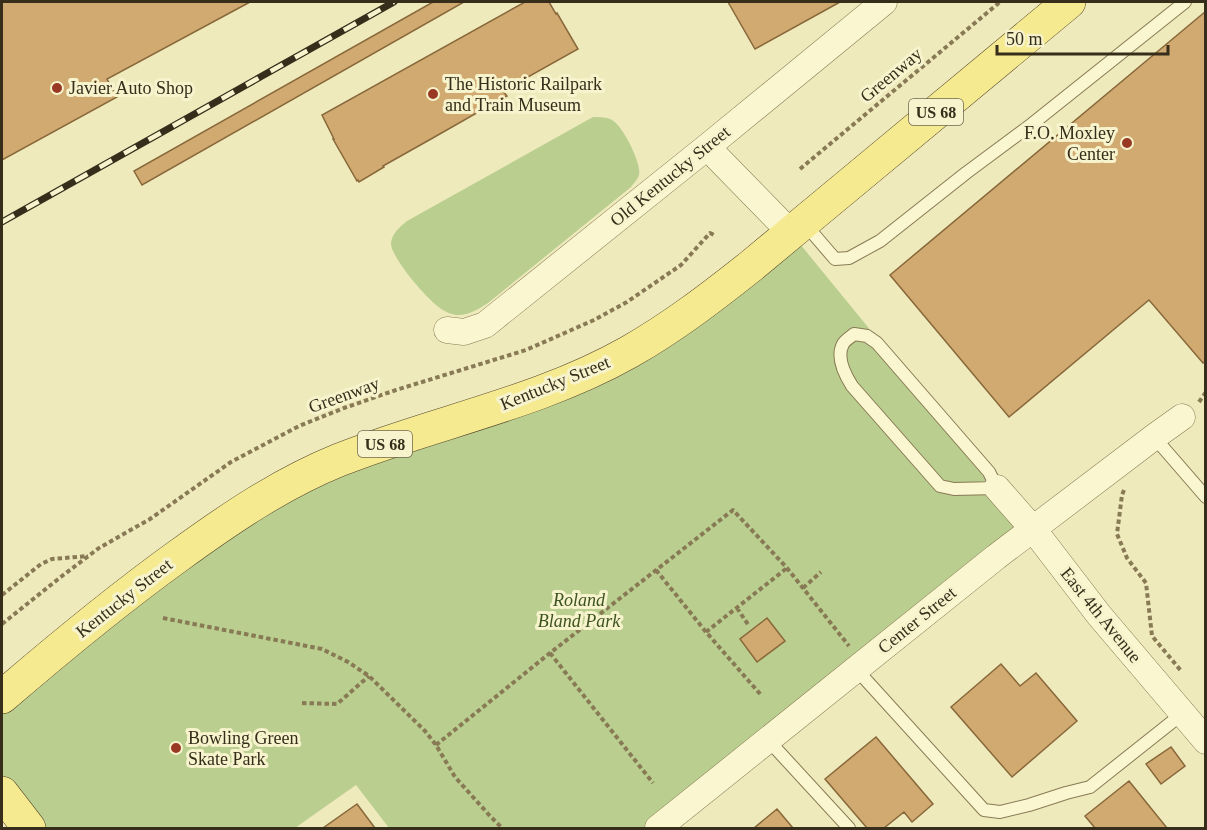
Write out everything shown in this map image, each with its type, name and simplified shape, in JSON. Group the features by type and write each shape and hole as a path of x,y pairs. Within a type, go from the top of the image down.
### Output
{"main road":[{"name":"Kentucky Street","path":"2,697 83,628 150,576 253,504 280,488 338,461 533,395 598,368 632,350 684,317 797,228 1069,2"},
{"path":"2,793 28,828"}],"street":[{"name":"Old Kentucky Street","path":"447,330 464,332 485,325 884,2"},
{"path":"707,147 797,228"},
{"name":"Center Street","path":"658,828 996,557 1154,437 1190,414"},
{"name":"East 4th Avenue","path":"997,488 1033,529 1099,615 1206,741"}],"lane":[{"path":"797,228 835,259 849,258 880,241 1185,2"},
{"path":"854,334 867,336 877,342 989,472 997,488 954,489 940,486 852,386 845,374 840,356 843,342 854,334"},
{"path":"1154,437 1206,497"},
{"path":"860,666 984,810 1000,812 1090,787 1182,714"},
{"path":"768,740 849,828"}],"path":[{"name":"Greenway","path":"800,169 1000,2"},
{"name":"Greenway","path":"2,624 88,556 150,519 231,462 299,426 344,408 526,350 594,320 652,286 681,265 710,233 714,235"},
{"path":"1190,414 1206,392"},
{"path":"1126,486 1122,495 1117,534 1127,558 1146,583 1152,636 1183,673"},
{"path":"436,746 732,510 787,568 860,666"},
{"path":"2,595 40,564 52,559 88,556"},
{"path":"706,632 787,568"},
{"path":"656,570 761,695"},
{"path":"803,588 820,572"},
{"path":"737,608 749,626"},
{"path":"163,618 322,649 348,662 369,676 425,731 455,777 502,828"},
{"path":"550,653 653,783"},
{"path":"302,703 338,704 369,676"}],"green space":[{"path":"593,117 605,118 616,123 630,145 639,169 638,177 631,187 488,303 462,315 451,314 439,307 413,280 392,250 391,243 397,230 407,221"},
{"name":"Roland Bland Park","path":"791,233 1033,529 656,828 389,828 356,785 295,828 29,828 2,793 2,696 253,504 533,395"}],"building":[{"name":"Javier Auto Shop","path":"2,2 250,2 107,79 117,97 2,160"},
{"path":"433,2 464,2 142,185 134,171"},
{"name":"The Historic Railpark and Train Museum","path":"525,2 549,2 578,49 503,91 507,96 503,98 505,99 383,166 359,182 357,181 322,115"},
{"path":"728,2 840,2 755,49"},
{"name":"F.O. Moxley Center","path":"1206,11 1206,361 1203,363 1149,300 1009,417 890,275"},
{"path":"767,618 785,641 757,662 740,639"},
{"path":"1001,664 1020,686 1036,673 1077,721 1012,777 951,707"},
{"path":"876,737 933,804 912,822 904,812 884,828 867,828 825,779"},
{"path":"1171,747 1185,766 1161,784 1146,764"},
{"path":"1129,781 1167,828 1095,828 1085,816"},
{"path":"357,804 375,828 323,828"},
{"path":"777,809 793,828 754,828"}],"railway":[{"path":"2,222 394,2"}],"place":[{"name":"Javier Auto Shop","path":"57,88"},
{"name":"The Historic Railpark and Train Museum","path":"433,94"},
{"name":"F.O. Moxley Center","path":"1127,143"},
{"name":"Bowling Green Skate Park","path":"176,748"}]}
